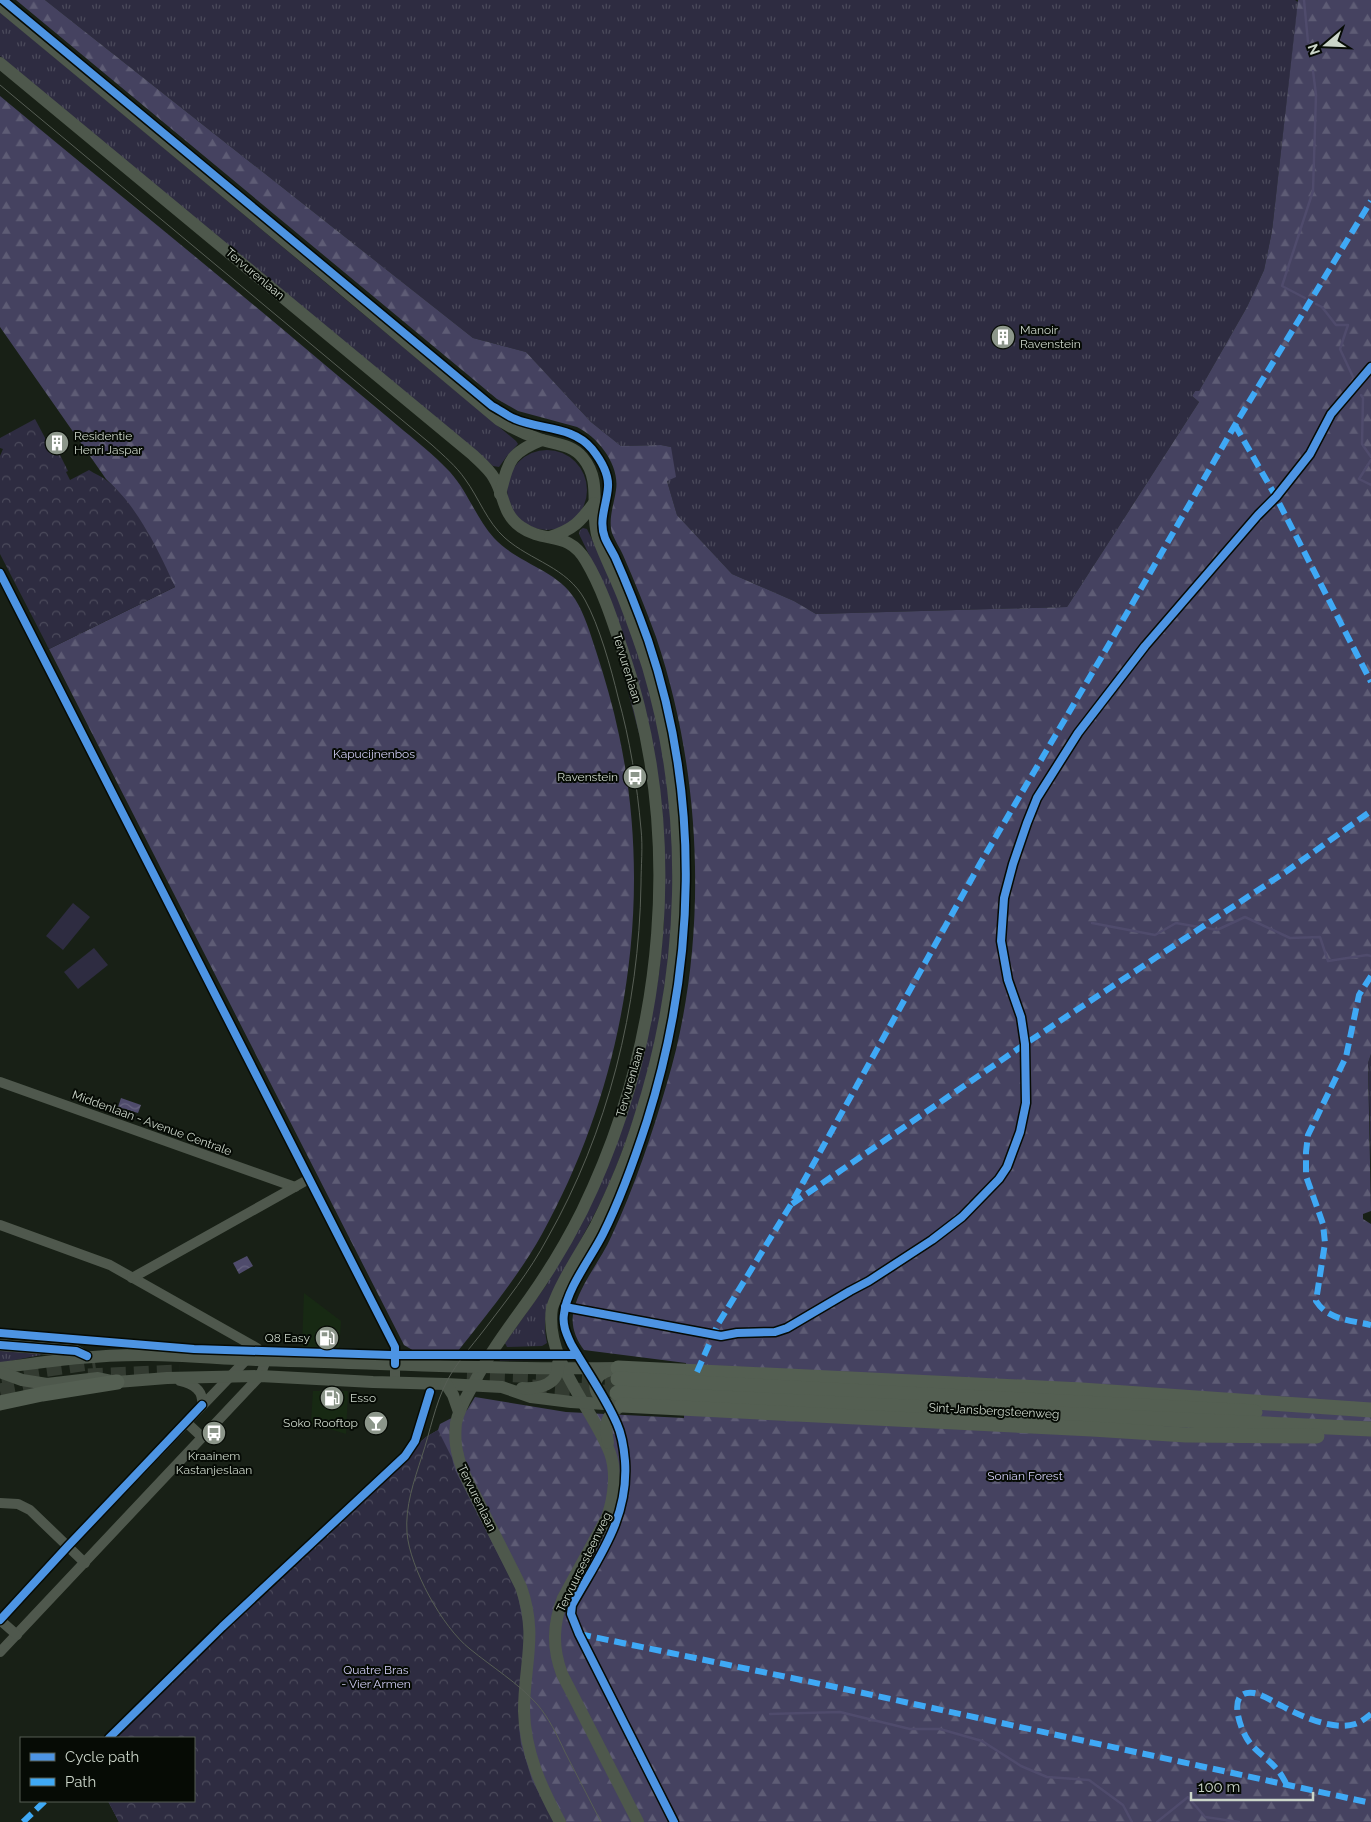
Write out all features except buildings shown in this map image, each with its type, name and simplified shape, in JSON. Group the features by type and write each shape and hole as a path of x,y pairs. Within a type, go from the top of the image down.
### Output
{"highway":[{"path":"0,1403 51,1392 118,1382"},
{"path":"617,1390 1155,1394 1371,1410"},
{"path":"617,1390 1186,1435 1371,1437"},
{"name":"Sint-Jansbergsteenweg","path":"617,1390 1371,1418"},
{"name":"Sint-Jansbergsteenweg","path":"617,1390 1371,1429"}],"main road":[{"name":"Tervurenlaan","path":"0,5 499,420 514,430 569,447 582,455 590,467 594,478 595,529 625,602 648,666 660,711 671,774 677,829 678,919 670,996 657,1060 639,1121 618,1179 596,1225 553,1304 550,1319 554,1345 562,1369"},
{"name":"Tervurenlaan","path":"0,62 473,455 495,479 504,507 512,520 523,529 536,535 566,541 575,547 585,558 608,609 630,672 642,718 656,796 659,831 658,926 650,994 639,1056 623,1110 601,1168 581,1213 532,1295 482,1366 459,1412 456,1434 458,1458 521,1586 526,1602 529,1616 530,1643 525,1697 526,1733 532,1760 546,1796 560,1822"},
{"path":"500,494 511,459 522,449 542,440"},
{"path":"550,537 564,533 575,526 594,503"},
{"path":"0,1345 76,1351 87,1356"},
{"path":"0,1370 28,1363 87,1356 150,1355 246,1360 562,1369 617,1390"},
{"path":"0,1370 22,1380 41,1384 98,1378 118,1382 166,1378 260,1376 533,1389 542,1388 550,1383 562,1369"},
{"name":"Tervuursesteenweg","path":"562,1369 584,1404 610,1453 613,1476 611,1505 602,1529 563,1598 556,1621 554,1641 558,1664 562,1674 638,1822"},
{"path":"446,1384 459,1412"},
{"path":"502,1387 531,1396 584,1404 617,1390"},
{"path":"610,1453 606,1427 607,1419 613,1411 617,1390"}],"street":[{"path":"0,573 395,1347 395,1381"},
{"name":"Middenlaan - Avenue Centrale","path":"0,1082 294,1187"},
{"path":"132,1278 309,1179"},
{"path":"0,1225 110,1265 257,1348 266,1360 260,1376 0,1652"},
{"path":"17,1635 0,1620 246,1360"},
{"path":"166,1378 195,1386 201,1396 202,1405"},
{"path":"186,1422 202,1437"},
{"path":"0,1504 11,1503 24,1506 85,1563"}],"shaded area":[{"path":"304,1293 341,1321 339,1350 302,1347"},
{"path":"313,1391 348,1391 346,1434 311,1423"}],"green space":[{"name":"Sonian Forest","path":"16,0 45,0 473,338 526,352 591,422 621,446 661,445 671,447 676,477 667,481 677,515 732,574 794,601 816,614 1067,607 1199,402 1192,396 1195,391 1199,391 1247,307 1264,270 1272,231 1298,0 1371,0 1371,1054 1368,1063 1371,1211 1363,1214 1363,1219 1371,1224 1371,1822 119,1822 109,1802 195,1802 195,1737 105,1737 276,1573 426,1437 438,1430 440,1424 467,1410 475,1397 566,1412 684,1418 686,1363 584,1350 578,1341 573,1325 573,1315 577,1299 607,1244 636,1179 667,1083 681,1029 690,974 695,860 691,802 683,746 672,690 656,637 622,552 612,533 611,517 616,481 615,471 611,462 600,445 577,427 518,411 497,399"},
{"path":"45,0 1295,0 1298,2 1272,231 1264,270 1247,307 1199,391 1195,391 1192,396 1199,402 1067,607 816,614 794,601 732,574 677,515 667,481 671,447 661,445 621,446 591,422 526,352 473,338"},
{"path":"0,12 516,441 518,444 499,467 493,466 0,56"},
{"name":"Kapucijnenbos","path":"0,96 431,454 456,480 494,538 514,554 558,580 579,605 587,624 603,672 614,714 629,798 634,862 632,927 625,991 612,1054 594,1116 571,1176 542,1234 522,1266 454,1356 424,1357 404,1345 49,649 175,587 153,544 128,503 106,479 0,327"},
{"path":"35,419 51,449 56,447 68,471 66,472 70,480 89,470 106,480 127,502 146,529 175,587 49,649 0,554 0,456 3,449 0,448 0,438"},
{"path":"547,450 562,453 575,462 584,475 587,490 584,505 575,518 562,527 547,530 532,527 519,518 510,505 507,490 510,475 519,462 532,453"},
{"path":"583,528 587,529 629,626 638,650 658,726 667,782 672,838 673,895 669,952 650,1064 634,1119 606,1191 558,1280 548,1303 545,1329 547,1343 542,1346 507,1347 505,1343 547,1284 624,1123 646,1045 659,974 664,922 662,820 595,567 579,534"},
{"path":"73,903 90,917 63,950 46,936"},
{"path":"94,948 108,965 78,989 64,972"},
{"path":"1371,1054 1371,1169 1368,1063"},
{"path":"0,1349 40,1354 41,1355 0,1363"},
{"path":"549,1351 551,1357 545,1360 500,1361 497,1355 500,1352"},
{"name":"Quatre Bras - Vier Armen","path":"438,1430 452,1458 455,1470 517,1591 525,1632 519,1727 521,1744 532,1780 554,1822 119,1822 109,1802 195,1802 195,1737 105,1737 276,1573 426,1437"}],"water":[{"path":"121,1098 141,1105 138,1113 118,1107"},
{"path":"247,1256 253,1266 239,1274 233,1263"}],"waterway":[{"path":"1304,0 1308,42"},
{"path":"1305,298 1282,286 1313,191 1316,95 1313,71"},
{"path":"1316,304 1322,307 1336,325 1348,325 1340,349 1354,379"},
{"path":"1361,395 1363,398 1362,444 1371,457"},
{"path":"1371,460 1359,479 1371,485"},
{"path":"1202,927 1217,930 1245,917 1290,938 1320,937 1328,961 1371,956"},
{"path":"1092,923 1155,935 1176,923 1199,927"},
{"path":"770,1714 840,1712 910,1729 940,1729 982,1741 1021,1766 1047,1777 1089,1780 1123,1805 1132,1822"},
{"path":"1157,1822 1188,1797 1205,1817 1239,1822"}],"tunnel":[{"path":"1,1376 95,1362"},
{"path":"88,1376 180,1372"},
{"path":"467,1373 618,1379"},
{"path":"0,1391 40,1383"},
{"path":"532,1387 617,1393"}],"tram line":[{"path":"0,85 441,453 454,465 470,486 499,532 515,546 559,572 577,589 585,600 600,634 612,673 629,746 642,836 639,930 634,977 626,1023 616,1068 603,1112 587,1156 568,1198 533,1263 460,1361 443,1390 413,1484 407,1513 407,1533 409,1547 421,1579 429,1596 449,1627 470,1649 522,1689 541,1709 556,1733 601,1822"}],"marked path":[{"path":"697,1372 718,1324 790,1206 981,862 1235,425 1371,201"},
{"path":"1235,425 1276,497 1371,682"},
{"path":"792,1204 1025,1044 1287,871 1371,811"},
{"path":"1371,976 1359,995 1346,1057 1308,1135 1306,1152 1306,1176 1323,1224 1325,1243 1316,1301 1333,1316 1371,1325"},
{"path":"579,1634 840,1688 1371,1803"},
{"path":"1286,1783 1277,1769 1256,1750 1246,1737 1238,1717 1237,1709 1240,1696 1246,1693 1258,1694 1307,1718 1337,1726 1355,1724 1371,1714"},
{"path":"23,1822 44,1802"}],"cycle path":[{"path":"3,0 492,406 525,423 576,436 592,449 605,471 608,487 602,525 603,532 624,577 648,640 665,699 677,759 684,820 686,881 683,942 675,1002 663,1062 647,1121 615,1207 603,1234 574,1284 564,1314 564,1326 571,1344 601,1393 617,1424 625,1461 625,1482 617,1520 610,1537 572,1605 571,1614 579,1634 674,1822"},
{"path":"565,1307 721,1336 737,1333 775,1332 787,1328 869,1281 932,1240 962,1217 999,1179 1007,1167 1020,1132 1026,1103 1025,1044 1021,1017 1008,980 1001,941 1004,898 1013,864 1037,798 1078,733 1145,646 1258,515 1276,497 1310,454 1331,414 1371,367"},
{"path":"0,573 395,1347 395,1364"},
{"path":"0,1333 194,1349 391,1355 577,1355"},
{"path":"0,1345 76,1351 87,1356"},
{"path":"110,1737 222,1627 405,1456 415,1441 430,1392"},
{"path":"0,1620 202,1405"}],"place":[{"name":"Manoir Ravenstein","path":"1003,337"},
{"name":"Residentie Henri Jaspar","path":"57,443"},
{"name":"Ravenstein","path":"635,777"},
{"name":"Q8 Easy","path":"327,1338"},
{"name":"Esso","path":"332,1398"},
{"name":"Soko Rooftop","path":"376,1423"},
{"name":"Kraainem Kastanjeslaan","path":"214,1433"}]}
